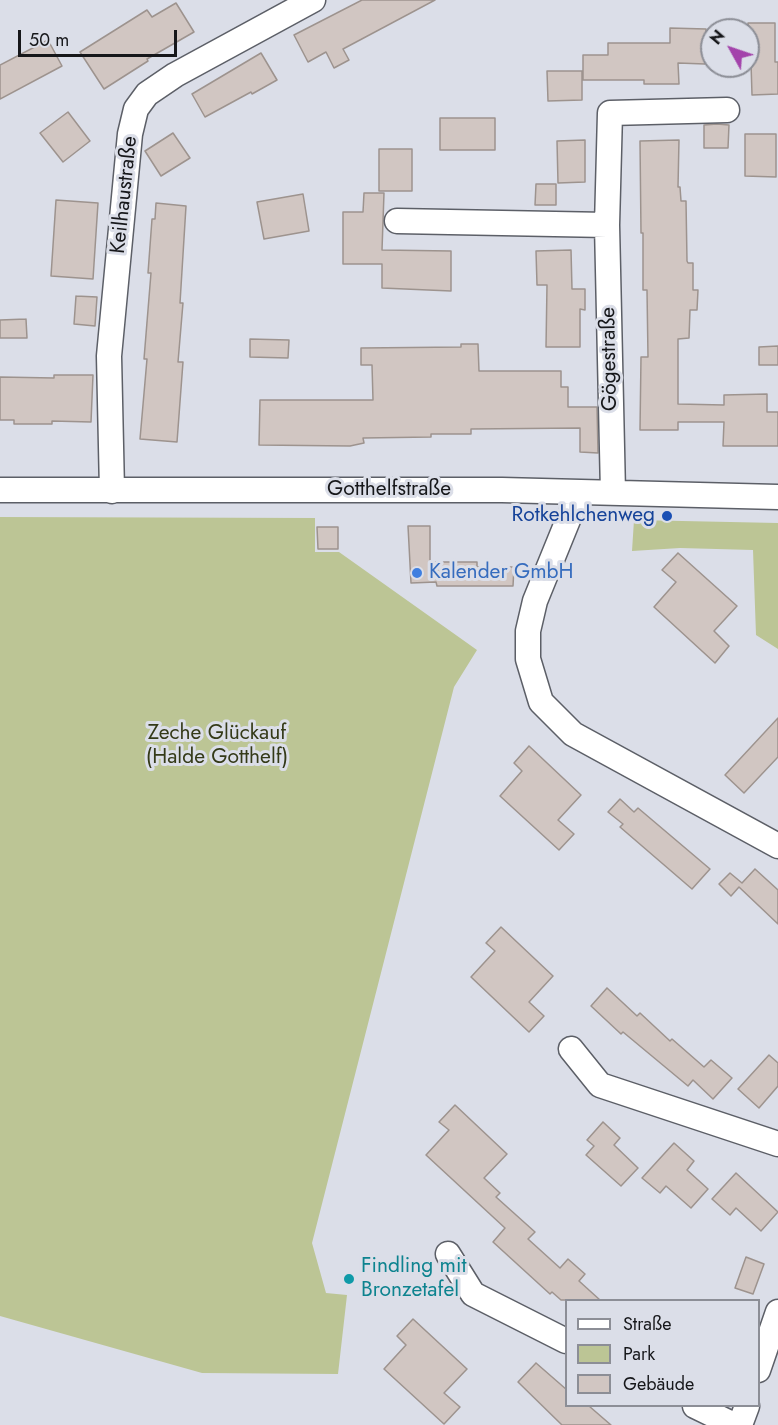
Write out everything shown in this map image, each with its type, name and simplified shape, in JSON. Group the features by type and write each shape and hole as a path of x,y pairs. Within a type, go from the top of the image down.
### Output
{"street":[{"name":"Keilhaustraße","path":"112,491 109,356 130,134 136,110 147,94 176,75 313,0"},
{"name":"Gögestraße","path":"613,493 607,225 610,113 727,110"},
{"path":"397,221 607,225"},
{"name":"Gotthelfstraße","path":"0,490 502,490 778,497"},
{"path":"579,493 535,601 528,631 528,659 541,702 573,734 778,846"},
{"path":"571,1049 600,1085 778,1144"},
{"path":"448,1254 473,1294 565,1340"},
{"path":"760,1367 778,1312"},
{"path":"697,1407 734,1425"},
{"path":"740,1425 747,1407"}],"green space":[{"name":"Zeche Glückauf (Halde Gotthelf)","path":"0,517 315,518 315,552 339,552 477,650 454,687 312,1243 326,1293 347,1295 338,1374 202,1373 0,1316"},
{"path":"634,520 778,523 778,649 756,635 753,550 680,548 632,551"}],"building":[{"path":"362,0 435,0 343,49 349,60 334,68 326,52 308,62 294,35"},
{"path":"176,3 194,32 147,59 148,61 104,89 80,52 147,10 152,17"},
{"path":"760,23 775,23 778,94 752,95 751,78 760,78"},
{"path":"670,28 700,29 700,64 678,63 679,84 644,84 644,80 583,80 583,55 608,55 608,43 670,43"},
{"path":"48,40 62,66 0,99 0,65"},
{"path":"261,53 277,80 205,117 192,94"},
{"path":"547,71 582,71 582,100 548,101"},
{"path":"68,112 90,141 63,162 40,133"},
{"path":"440,118 495,118 495,150 440,150"},
{"path":"704,125 729,125 728,148 704,148"},
{"path":"173,133 190,158 161,176 145,151"},
{"path":"745,134 776,134 776,177 745,176"},
{"path":"585,140 585,182 558,183 557,141"},
{"path":"679,140 678,187 680,187 681,201 686,201 687,261 693,263 693,290 698,290 697,310 690,310 689,338 678,339 678,404 724,405 724,395 767,394 767,412 778,412 778,446 723,446 724,422 678,422 678,430 640,430 641,357 648,357 647,290 643,290 640,141"},
{"path":"379,149 412,149 412,191 379,191"},
{"path":"536,184 556,184 556,205 535,205"},
{"path":"364,193 384,193 382,250 451,251 451,291 382,288 382,264 343,264 343,212 363,212"},
{"path":"303,194 309,231 264,239 257,202"},
{"path":"56,200 98,203 93,279 51,276"},
{"path":"156,203 186,206 180,303 183,303 178,362 183,362 177,442 140,439 147,359 144,359 151,273 148,273 152,219 155,219"},
{"path":"571,250 572,289 585,289 585,310 580,309 580,347 546,347 547,285 537,285 536,251"},
{"path":"76,296 97,297 95,326 74,324"},
{"path":"26,319 27,338 0,338 0,320"},
{"path":"250,339 289,340 288,358 250,357"},
{"path":"461,344 478,344 479,371 561,371 561,387 568,387 568,407 597,407 598,453 580,452 580,428 471,429 471,434 363,438 364,443 350,446 259,445 260,400 373,400 372,365 361,365 361,348 461,347"},
{"path":"778,346 778,365 759,365 759,347"},
{"path":"54,375 93,375 91,422 52,421 52,424 14,424 14,420 0,420 0,377 54,378"},
{"path":"408,526 430,526 430,562 477,562 477,567 514,567 513,586 437,586 436,582 411,583"},
{"path":"317,527 338,527 338,549 318,549"},
{"path":"678,553 737,606 714,631 729,646 715,663 654,607 676,582 662,570"},
{"path":"778,718 778,757 744,793 725,775"},
{"path":"529,746 581,795 558,820 574,834 559,850 500,796 522,771 514,763"},
{"path":"620,799 634,812 638,808 710,869 692,889 620,827 623,824 608,812"},
{"path":"755,869 778,890 778,924 739,887 731,896 719,884 730,873 742,883"},
{"path":"501,927 553,976 529,1002 544,1016 529,1032 471,977 495,951 486,943"},
{"path":"607,988 637,1016 640,1013 670,1041 672,1039 704,1067 711,1060 732,1078 713,1099 693,1080 688,1086 623,1032 621,1034 591,1006"},
{"path":"769,1055 778,1063 778,1086 759,1108 738,1089"},
{"path":"455,1105 507,1154 484,1178 500,1193 496,1197 535,1232 528,1239 560,1268 568,1259 585,1274 579,1281 599,1299 561,1300 552,1292 550,1294 493,1242 505,1228 426,1155 449,1130 439,1122"},
{"path":"603,1122 620,1138 614,1145 638,1168 621,1186 586,1155 594,1146 587,1140"},
{"path":"674,1143 694,1161 687,1170 708,1189 691,1208 666,1186 660,1193 642,1178"},
{"path":"736,1173 778,1212 761,1231 736,1208 730,1215 712,1199"},
{"path":"746,1257 764,1264 753,1294 735,1288"},
{"path":"413,1319 467,1369 444,1393 460,1407 444,1424 384,1369 406,1345 397,1336"},
{"path":"536,1363 565,1388 565,1407 590,1407 611,1425 562,1425 518,1382"}],"place":[{"name":"Rotkehlchenweg","path":"667,516"},
{"name":"Kalender GmbH","path":"417,573"},
{"name":"Findling mit Bronzetafel","path":"349,1279"}]}
